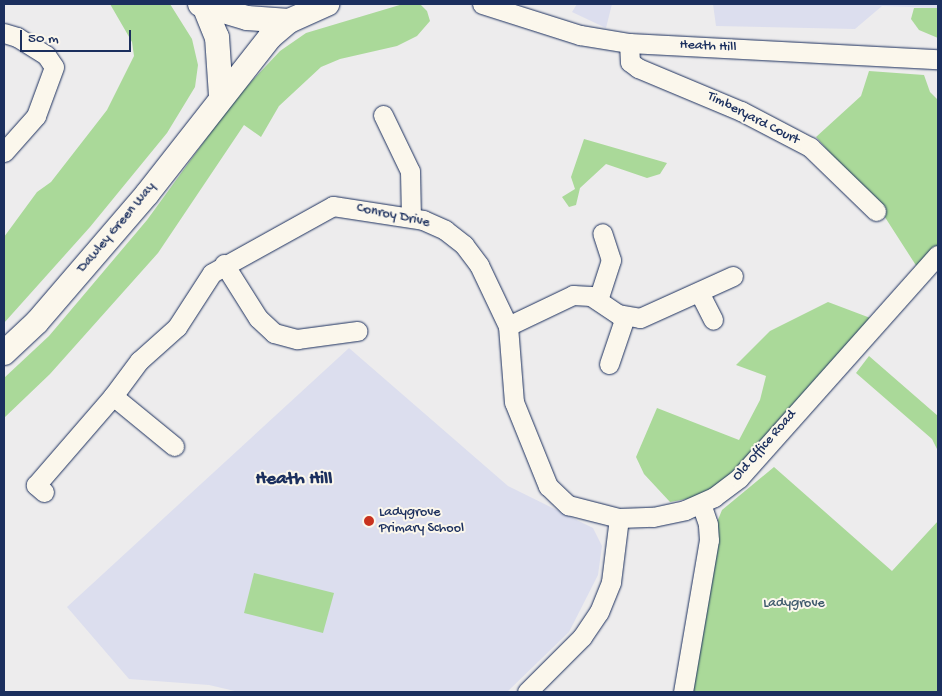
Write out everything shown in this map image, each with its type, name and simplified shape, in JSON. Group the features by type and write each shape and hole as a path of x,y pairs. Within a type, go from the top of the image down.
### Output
{"main road":[{"path":"202,6 247,18 290,21 327,4"},
{"path":"202,6 217,37 221,96"},
{"name":"Dawley Green Way","path":"4,353 37,322 147,194 221,96 270,37 290,21"}],"street":[{"name":"Heath Hill","path":"482,4 580,35 629,43 938,59"},
{"path":"4,33 16,37 46,55 54,68 36,116 4,152"},
{"name":"Timberyard Court","path":"629,43 630,62 638,68 741,111 810,147 876,211"},
{"path":"383,115 410,171 411,218"},
{"name":"Conroy Drive","path":"44,492 36,486 113,396 139,361 176,327 203,284 224,264 333,206 411,218 434,224 464,244 479,265 508,326 514,402 548,486 568,505 619,518"},
{"path":"598,300 611,260 602,233"},
{"name":"Old Office Road","path":"619,518 653,517 701,504 739,478 938,256"},
{"path":"224,264 258,318 274,333 297,339 357,331"},
{"path":"508,326 573,295 598,300 625,317 651,315 733,276"},
{"path":"699,292 713,320"},
{"path":"609,364 625,317"},
{"path":"113,396 174,446"},
{"path":"683,692 709,540 708,524 701,504"},
{"path":"527,692 582,637 600,612 611,582 619,518"}],"shaded area":[{"path":"577,4 612,4 606,28 572,12"},
{"path":"713,4 938,4 938,8 882,6 855,29 716,26"},
{"name":"Ladygrove Primary School","path":"349,348 508,486 593,528 602,546 598,575 569,632 507,692 239,692 209,685 129,679 67,607"}],"green space":[{"path":"110,4 170,4 192,39 198,65 195,87 167,133 90,227 4,323 4,237 37,192 51,182 107,110 134,56 132,42"},
{"path":"403,4 420,4 427,11 430,21 417,36 397,46 340,59 321,67 279,106 261,137 244,125 158,253 50,374 4,418 4,378 49,336 147,220 235,99 280,51 306,33"},
{"path":"914,8 938,8 938,38 919,30 911,19"},
{"path":"869,71 924,75 930,92 938,100 938,248 917,267 881,211 816,137 861,96"},
{"path":"584,139 667,163 660,174 647,178 606,164 580,188 576,205 569,207 562,197 575,189 571,177"},
{"path":"828,302 873,319 732,474 698,497 670,502 644,474 636,457 657,408 739,440 760,400 766,376 736,365 770,331"},
{"path":"869,356 938,416 938,451 932,439 856,373"},
{"name":"Ladygrove","path":"774,467 892,571 938,521 938,692 690,692 715,527 722,510"},
{"path":"254,573 334,593 323,633 244,613"}],"place":[{"name":"Ladygrove Primary School","path":"369,521"}],"district":[{"name":"Heath Hill","path":"294,480"}]}
